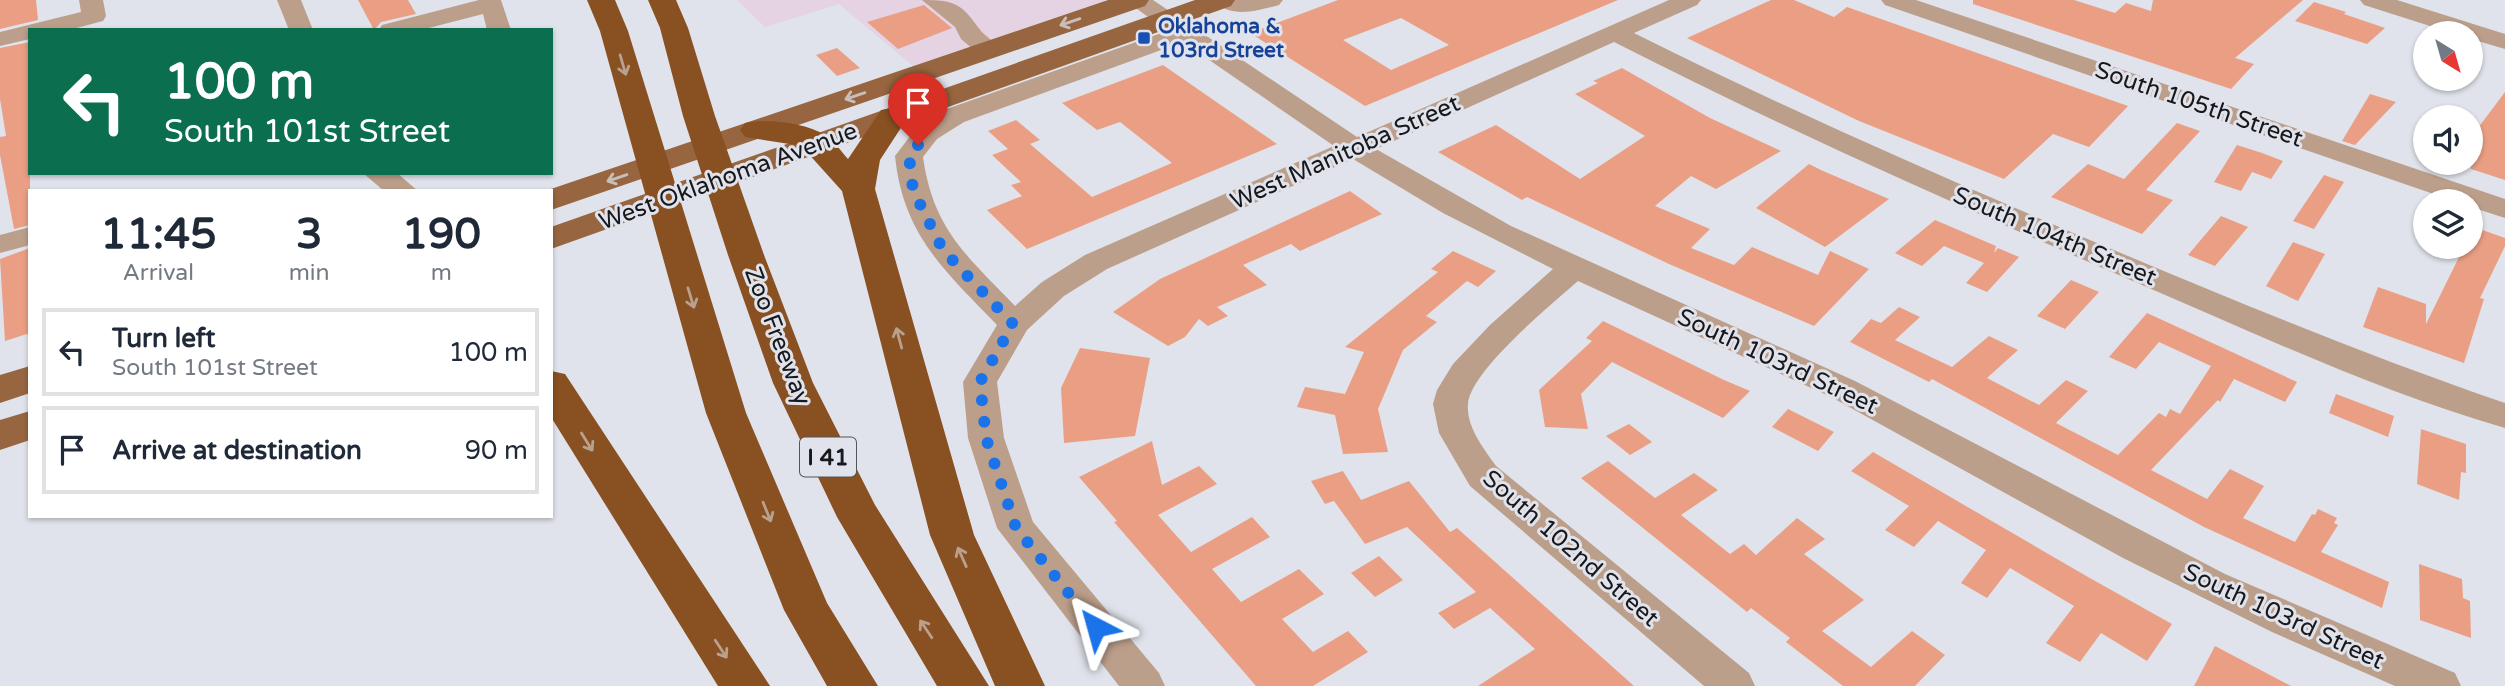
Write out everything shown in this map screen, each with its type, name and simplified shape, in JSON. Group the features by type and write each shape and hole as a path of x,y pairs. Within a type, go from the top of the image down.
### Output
{"highway":[{"path":"601,0 614,31 671,233 726,413 807,610 853,686"},
{"name":"Zoo Freeway","path":"662,0 673,22 698,113 776,339 825,451 911,606 964,686"},
{"path":"892,117 864,160 858,189 952,535 1020,686"},
{"path":"756,130 804,136 817,144 858,189"},
{"path":"553,387 744,686"}],"main road":[{"name":"West Oklahoma Avenue","path":"553,199 1136,0"},
{"name":"West Oklahoma Avenue","path":"553,238 892,117 1176,26 1221,0"},
{"path":"0,389 28,380"},
{"path":"0,436 28,426"}],"street":[{"path":"47,28 94,16 91,0"},
{"path":"289,0 300,28"},
{"path":"934,0 966,24 970,34 989,50"},
{"name":"South 103rd Street","path":"1136,0 1356,148 1453,207 1574,267 1841,388 2000,470 2139,548 2319,636 2440,686"},
{"path":"1227,0 1247,6 1271,0"},
{"name":"West Manitoba Street","path":"1144,686 1016,528 986,438 980,382 1013,324 1053,289 1096,262 1689,0"},
{"name":"South 105th Street","path":"1894,0 2505,209"},
{"path":"2372,0 2505,41"},
{"path":"399,28 492,4 498,28"},
{"name":"West Oklahoma Avenue","path":"1013,324 943,250 913,190 909,156 927,133 954,116 1176,26"},
{"path":"0,39 28,32"},
{"name":"South 104th Street","path":"1614,33 1765,110 1907,174 2257,322 2406,382 2505,416"},
{"path":"380,175 401,189"},
{"path":"0,244 28,237"},
{"name":"South 102nd Street","path":"1574,267 1465,368 1449,401 1455,434 1483,476 1734,686"}],"shaded area":[{"path":"737,0 1107,0 913,66 839,4 765,27"}],"building":[{"path":"0,0 36,0 38,20 0,29"},
{"path":"358,0 408,0 416,14 381,22 373,28"},
{"path":"1338,0 1618,0 1365,106 1250,33","holes":["1401,18 1449,45 1391,70 1343,40"]},
{"path":"1771,0 1794,0 1834,17 1847,7 2128,106 2089,147 2053,134 2004,179 1859,121 1687,38"},
{"path":"1973,0 2074,0 2115,13 2126,3 2151,11 2153,0 2303,0 2235,58 2254,64 2231,89 1973,4"},
{"path":"2314,2 2385,28 2367,44 2295,21"},
{"path":"924,5 952,28 898,49 867,22"},
{"path":"28,42 28,226 14,229 0,155 0,137 6,136 0,99 0,48"},
{"path":"837,48 860,68 837,76 816,55"},
{"path":"1163,65 1277,144 1027,249 987,210 1022,196 1011,185 1021,182 992,155 1008,149 988,131 1016,120 1040,140 1030,144 1092,197 1172,163 1120,122 1097,130 1062,103"},
{"path":"1622,68 1710,118 1781,151 1716,189 1691,176 1655,206 1710,229 1691,248 1734,265 1752,247 1818,275 1830,251 1869,269 1814,326 1669,264 1527,197 1522,200 1438,152 1496,125 1580,179 1645,136 1575,94 1598,83 1593,81"},
{"path":"2505,92 2505,180 2483,173 2483,121"},
{"path":"2370,94 2396,102 2355,145 2342,141"},
{"path":"2177,123 2200,131 2146,190 2173,200 2142,234 2051,197 2088,164 2124,179"},
{"path":"2237,145 2283,161 2271,179 2252,172 2241,191 2214,182"},
{"path":"1809,164 1889,199 1825,247 1756,208"},
{"path":"2324,175 2344,182 2314,229 2293,221"},
{"path":"1350,191 1382,214 1300,251 1291,244 1243,265 1267,285 1217,307 1228,316 1208,326 1199,319 1185,337 1168,346 1113,312 1160,279"},
{"path":"2221,216 2248,227 2215,266 2188,255"},
{"path":"1935,220 1996,246 1994,253 1998,248 2019,257 1987,292 1966,283 1984,263 1944,246 1922,266 1895,253"},
{"path":"2483,230 2505,238 2505,246 2480,298 2484,299 2464,363 2363,327 2378,287 2426,304 2426,324 2458,259 2483,259"},
{"path":"2293,242 2325,254 2298,301 2266,286"},
{"path":"28,249 28,334 5,341 0,259"},
{"path":"1453,251 1496,271 1478,287 1467,281 1426,316 1437,322 1403,350 1378,409 1388,452 1343,454 1335,415 1297,407 1305,387 1345,394 1364,352 1345,347 1438,272 1431,269"},
{"path":"2071,280 2099,292 2065,329 2037,316"},
{"path":"1899,307 1920,317 1895,340 1952,367 1989,336 2018,350 1987,378 2039,405 2066,380 2088,391 2056,423 2118,455 2159,413 2166,417 2170,409 2180,414 2211,366 2159,342 2136,369 2109,357 2147,313 2297,382 2285,402 2234,379 2220,402 2218,400 2151,470 2207,499 2230,469 2264,486 2243,518 2295,542 2318,509 2337,518 2334,523 2338,525 2321,552 2389,582 2382,608 2204,527 1932,379 1929,382 1850,342 1871,319 1881,323"},
{"path":"1603,321 1750,391 1723,418 1612,362 1581,394 1588,429 1545,427 1539,390 1592,341 1586,338"},
{"path":"1080,348 1150,358 1135,436 1064,443 1061,388"},
{"path":"2336,394 2394,416 2388,437 2329,413"},
{"path":"1788,409 1834,432 1818,451 1772,427"},
{"path":"1629,424 1652,442 1630,455 1606,436"},
{"path":"2421,429 2466,444 2466,473 2461,472 2459,500 2417,484"},
{"path":"1152,441 1162,485 1199,466 1217,484 1158,515 1191,552 1252,517 1270,537 1212,569 1241,602 1299,569 1324,594 1282,619 1313,652 1348,631 1368,652 1313,686 1256,686 1114,522 1117,521 1079,477"},
{"path":"1873,452 2172,624 2147,661 2101,633 2080,662 2046,643 2074,606 2010,568 1987,598 1961,583 1986,550 1938,521 1914,547 1885,530 1909,506 1851,471"},
{"path":"1608,461 1655,498 1694,473 1718,490 1681,515 1730,554 1744,544 1756,555 1797,518 1825,539 1804,554 1864,600 1822,631 1871,667 1912,631 1945,655 1915,686 1843,686 1786,642 1790,638 1751,608 1747,612 1581,478"},
{"path":"1343,471 1361,500 1409,481 1450,532 1457,528 1634,686 1478,686 1535,649 1490,608 1454,629 1438,613 1476,592 1407,527 1365,544 1334,501 1325,504 1311,481"},
{"path":"1379,556 1403,580 1375,597 1351,573"},
{"path":"2419,564 2462,579 2463,598 2470,601 2471,638 2420,620"},
{"path":"2215,646 2291,686 2194,686"}],"place":[{"name":"Oklahoma & 103rd Street","path":"1144,38"}],"route":[{"path":"918,145 909,156 913,190 943,250 1013,324 980,382 986,438 1016,528 1096,627"}]}
